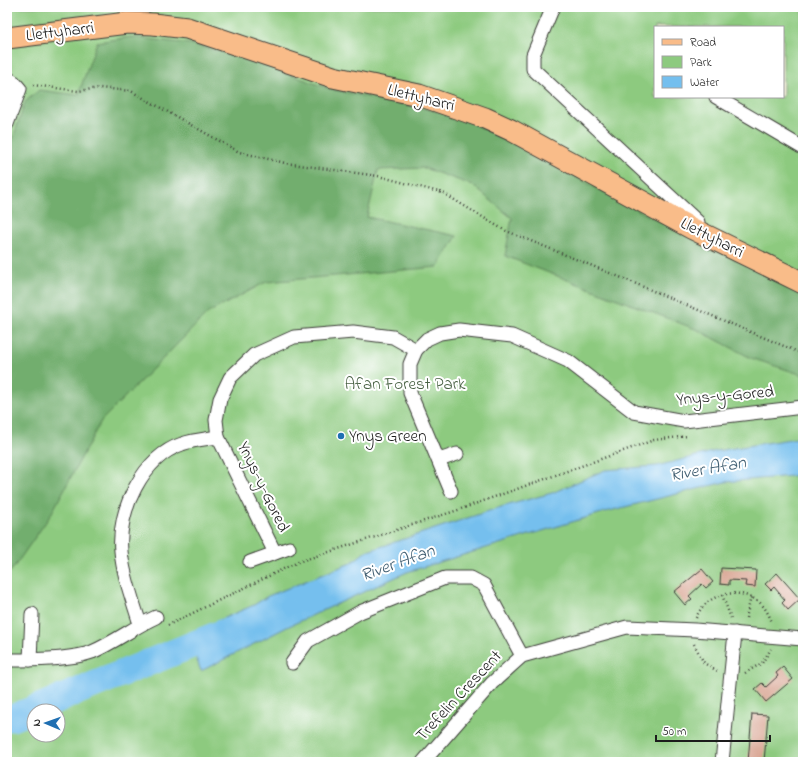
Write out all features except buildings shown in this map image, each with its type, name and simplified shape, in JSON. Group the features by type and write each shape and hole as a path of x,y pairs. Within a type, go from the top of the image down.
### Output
{"main road":[{"name":"Llettyharri","path":"7,38 127,23 188,28 326,75 376,87 419,94 485,118 691,228 803,283"}],"street":[{"path":"553,7 533,55 533,69 596,126 640,170 698,222 691,228"},
{"path":"7,78 14,82 20,89 7,124"},
{"path":"718,98 803,148"},
{"name":"Ynys-y-Gored","path":"275,553 218,437 216,420 220,399 230,378 254,355 294,337 353,332 393,338 416,350 427,339 440,333 452,331 459,330 512,336 568,361 634,412 666,419 684,421 803,407"},
{"path":"416,350 410,364 410,393 451,491"},
{"name":"Ynys-y-Gored","path":"140,624 121,550 123,519 131,496 152,462 181,444 218,437"},
{"path":"439,460 456,454"},
{"name":"Ynys-y-Gored","path":"250,562 289,548"},
{"name":"Trefelin Crescent","path":"292,663 308,641 360,612 445,578 471,578 484,585 522,656"},
{"path":"30,660 32,614"},
{"path":"7,660 30,660 90,652 118,640 140,624 160,622"},
{"name":"Trefelin Crescent","path":"423,762 492,682 522,656 627,627 735,633 803,639"},
{"path":"722,762 735,633"}],"path":[{"path":"20,89 27,84 78,91 100,88 132,91 239,152 285,162 378,176 443,193 504,230 803,354"},
{"path":"160,622 298,562 458,510 654,440 695,435"},
{"path":"695,620 707,603 722,595 736,593 751,597 759,602 768,613 772,627"},
{"path":"722,595 731,618"},
{"path":"746,618 751,597"},
{"path":"694,642 704,663 714,670 720,671"},
{"path":"742,673 752,671 762,663 770,652 772,646"}],"green space":[{"name":"Afan Forest Park","path":"7,7 803,7 803,762 7,762"},
{"path":"131,37 191,44 248,59 330,89 456,115 524,149 647,215 803,293 803,375 751,358 698,330 505,256 512,218 472,185 424,168 378,170 367,217 457,236 438,267 266,282 208,313 101,421 50,516 12,570 7,574 7,157 25,102 39,90 78,95 97,42"}],"water":[{"path":"803,437 803,475 725,482 605,512 407,572 287,627 201,671 187,634 254,605 268,596 351,563 365,552 501,507 552,493 605,470 657,466 716,451"}],"waterway":[{"name":"River Afan","path":"7,718 12,718 224,632"}],"place":[{"name":"Ynys Green","path":"341,436"}]}
